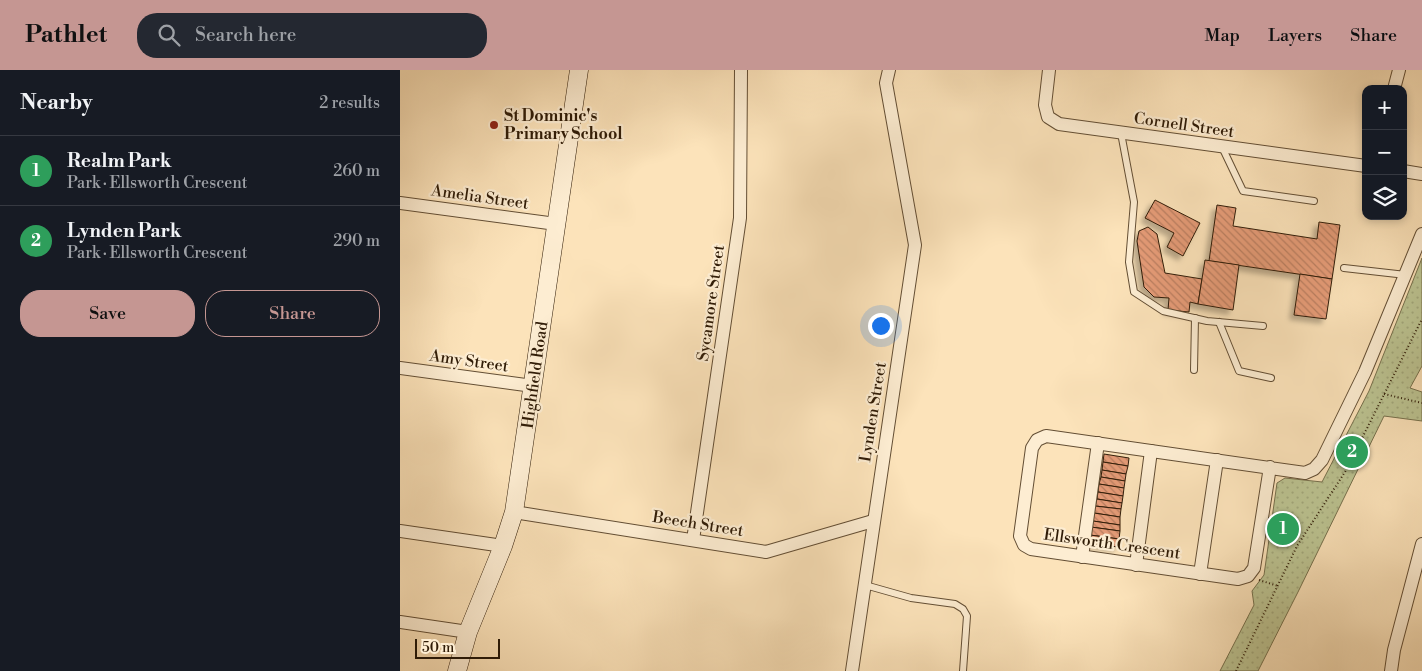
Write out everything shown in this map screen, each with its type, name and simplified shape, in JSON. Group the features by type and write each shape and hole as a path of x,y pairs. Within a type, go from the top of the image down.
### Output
{"main road":[{"name":"Highfield Road","path":"457,671 468,632 503,546 514,512 579,70"}],"street":[{"name":"Sycamore Street","path":"693,540 740,218 741,70"},
{"name":"Lynden Street","path":"852,671 915,245 886,83 889,70"},
{"name":"Cornell Street","path":"1049,70 1045,104 1048,117 1059,124 1362,165"},
{"path":"1395,85 1399,70"},
{"path":"1407,172 1422,174"},
{"name":"Amelia Street","path":"400,203 556,224"},
{"name":"Ellsworth Crescent","path":"1248,576 1238,579 1200,574 1031,549 1024,545 1020,536 1032,448 1037,440 1046,436 1305,473 1314,469 1322,460 1365,372 1422,234"},
{"name":"Amy Street","path":"400,368 533,386"},
{"path":"1082,557 1098,443"},
{"path":"1136,564 1151,451"},
{"path":"1200,574 1217,460"},
{"path":"1248,576 1254,568 1270,467"},
{"name":"Beech Street","path":"514,512 766,552 873,521"},
{"path":"400,531 503,546"},
{"path":"1391,671 1394,650 1422,544"},
{"path":"400,622 468,632"}],"lane":[{"path":"1121,133 1134,202 1129,262 1134,292 1163,311 1219,322 1263,326"},
{"path":"1222,147 1243,191 1314,201"},
{"path":"1344,268 1406,275"},
{"path":"1194,318 1194,370"},
{"path":"1219,322 1239,371 1271,378"},
{"path":"865,585 911,598 955,604 963,609 967,616 963,671"}],"path":[{"path":"1236,671 1297,546 1344,472 1422,319"},
{"path":"1384,394 1422,403"},
{"path":"1248,576 1278,586"}],"green space":[{"path":"1422,258 1422,366 1410,388 1422,392 1422,421 1384,416 1258,671 1220,671 1254,605 1252,591 1264,575 1277,483 1285,478 1322,482 1369,391"}],"building":[{"path":"1155,200 1200,223 1183,256 1167,247 1174,233 1145,218"},
{"path":"1217,205 1236,208 1233,226 1317,239 1319,222 1340,225 1332,279 1209,261"},
{"path":"1148,227 1157,234 1165,273 1202,279 1198,304 1190,302 1189,312 1168,310 1169,298 1154,297 1144,287 1137,241 1139,231"},
{"path":"1205,260 1239,265 1233,310 1198,304"},
{"path":"1300,274 1332,279 1326,319 1294,315"},
{"path":"1104,454 1129,458 1128,466 1103,462"},
{"path":"1103,462 1128,466 1126,474 1102,470"},
{"path":"1102,470 1126,474 1125,481 1101,477"},
{"path":"1101,477 1125,481 1124,488 1099,484"},
{"path":"1099,484 1124,488 1123,496 1098,492"},
{"path":"1098,492 1123,496 1122,503 1097,499"},
{"path":"1097,499 1122,503 1121,509 1095,506"},
{"path":"1095,506 1121,509 1120,517 1094,513"},
{"path":"1094,513 1120,517 1120,525 1093,521"},
{"path":"1093,521 1120,525 1120,531 1091,527"},
{"path":"1091,527 1120,531 1119,539 1090,535"},
{"path":"1090,535 1119,539 1118,547 1089,543"}],"place":[{"name":"St Dominic's Primary School","path":"494,125"},
{"name":"Lynden Park","path":"1352,452"},
{"name":"Realm Park","path":"1283,529"}]}
